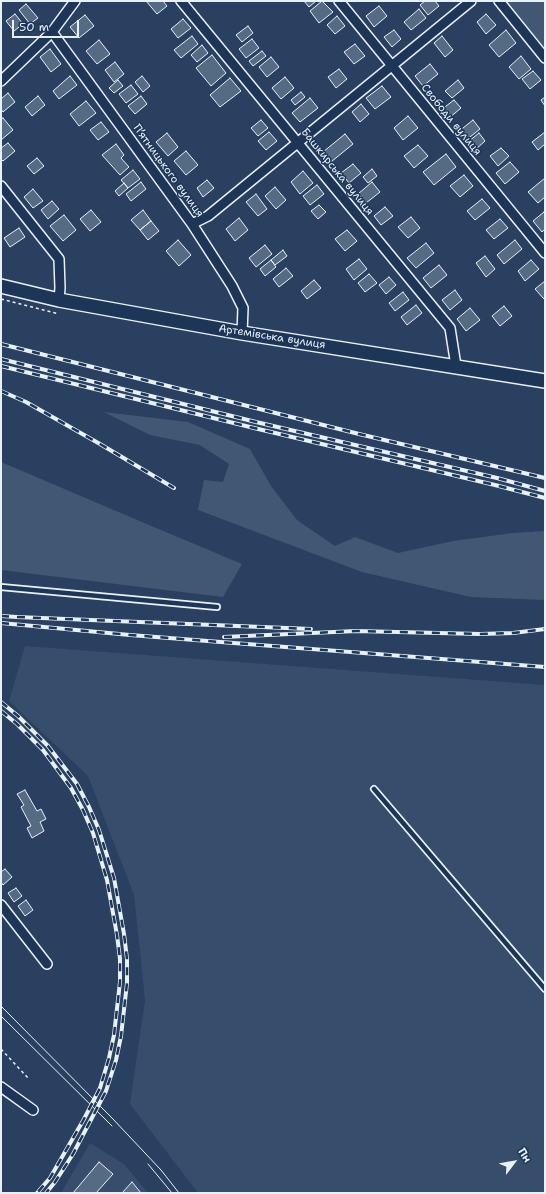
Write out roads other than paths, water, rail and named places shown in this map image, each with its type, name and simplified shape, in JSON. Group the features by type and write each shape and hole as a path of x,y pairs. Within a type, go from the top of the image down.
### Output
{"main road":[{"name":"Артемівська вулиця","path":"1,286 59,300 242,333 545,381"}],"street":[{"name":"Башкирська вулиця","path":"181,1 450,328 456,366"},
{"name":"Свободи вулиця","path":"339,1 545,253"},
{"path":"192,224 208,216 471,1"},
{"path":"499,1 545,58"},
{"path":"1,81 52,32 73,2"},
{"name":"П’ятницького вулиця","path":"52,32 192,224 232,286 243,308 242,333"},
{"path":"1,186 59,259 59,300"},
{"path":"1,905 47,964"},
{"path":"1,1087 33,1110"}],"lane":[{"path":"1,587 218,607"},
{"path":"374,789 545,989"}],"tram line":[{"path":"1,1006 112,1118 161,1170 179,1193"},
{"path":"1,1016 112,1126"},
{"path":"148,1164 172,1193"}],"railway":[{"path":"1,344 359,434 545,478"},
{"path":"1,359 256,422 497,478 545,491"},
{"path":"1,366 545,498"},
{"path":"1,391 26,402 174,488"},
{"path":"1,616 311,629"},
{"path":"1,623 130,635 545,667"},
{"path":"224,637 356,631 480,634 513,633 545,629"},
{"path":"1,702 18,716 48,746 77,784 89,807 99,830 114,878 127,959 127,983 121,1036 116,1060 106,1091 73,1154 46,1193"},
{"path":"1,711 17,724 43,750 71,788 83,810 93,833 107,880 120,959 120,982 114,1035 100,1088 50,1178 37,1193"}]}
